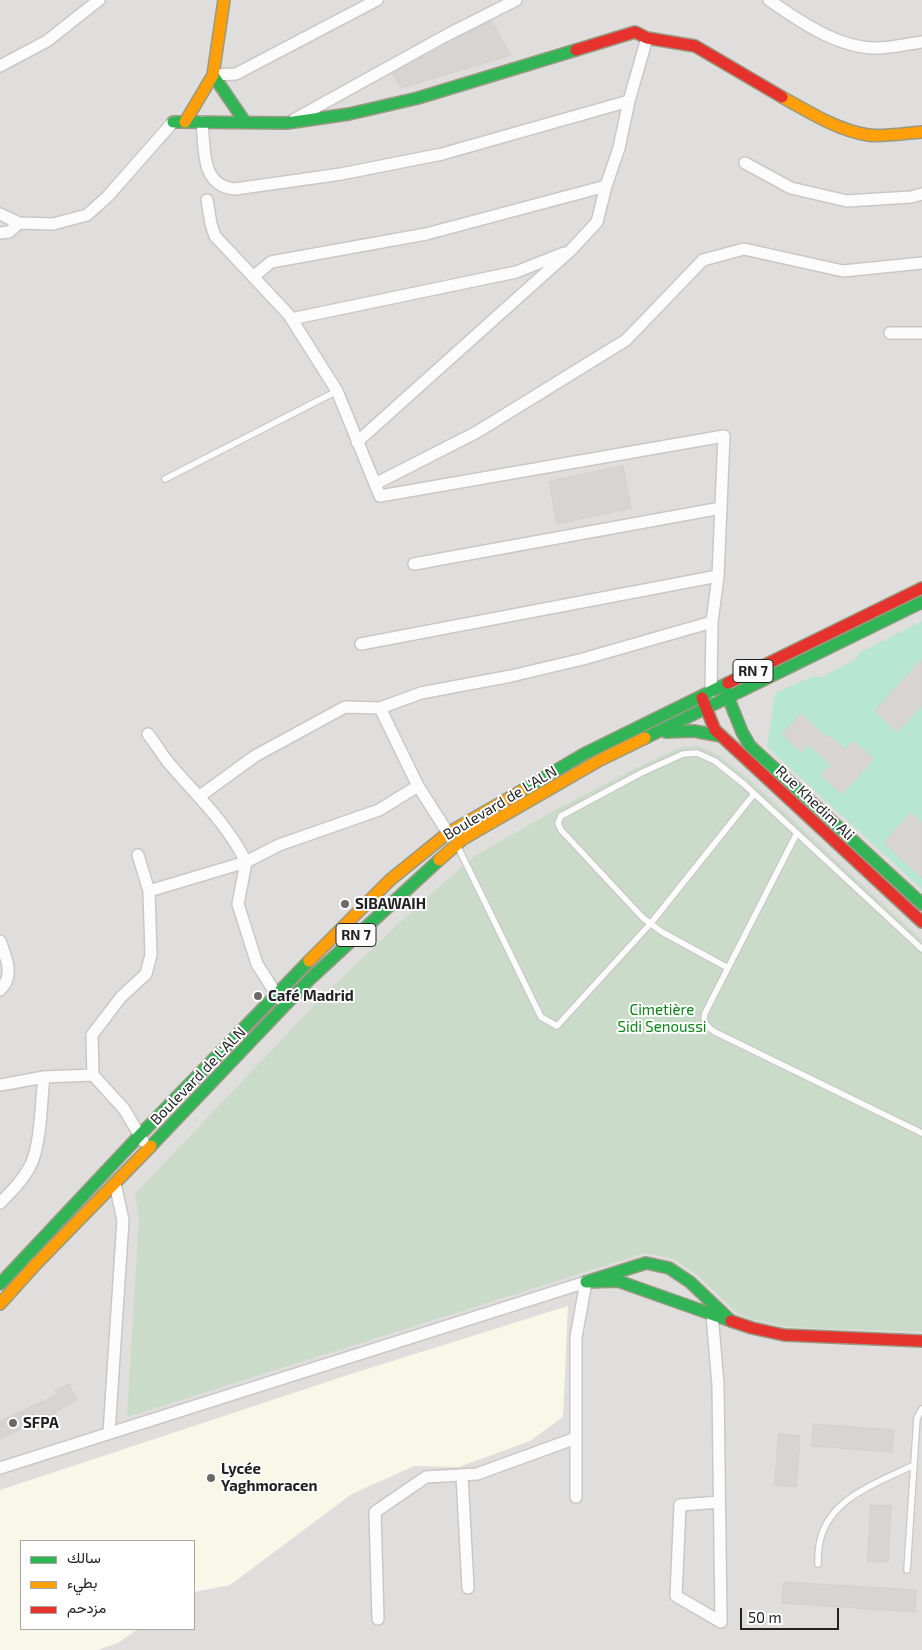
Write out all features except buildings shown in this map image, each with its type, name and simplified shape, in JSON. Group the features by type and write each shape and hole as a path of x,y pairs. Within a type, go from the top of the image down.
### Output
{"main road":[{"path":"185,122 213,75 224,0"},
{"path":"173,122 287,124 349,114 418,98 635,32 647,38 695,46 816,116 846,129 869,135 922,132"},
{"path":"213,75 245,122"},
{"name":"Boulevard de L'ALN","path":"0,1284 276,994 390,880 448,833 584,754 922,588"},
{"name":"Boulevard de L'ALN","path":"0,1304 36,1264 116,1184 312,978 380,912 457,844 600,760 922,602"},
{"path":"784,656 790,667"},
{"name":"Rue Khedim Ali","path":"723,686 739,726 750,746 922,904"},
{"name":"Rue Khedim Ali","path":"706,694 707,708 712,723 721,736 922,922"},
{"path":"654,734 692,730 721,736"},
{"path":"586,1282 646,1263 669,1268 690,1282 730,1321"},
{"path":"586,1282 618,1280 730,1321 784,1335 922,1341"}],"street":[{"path":"0,66 47,40 99,0"},
{"path":"213,75 236,74 376,0"},
{"path":"287,124 444,36 516,0"},
{"path":"769,0 790,15 837,42 875,48 922,42"},
{"path":"357,442 570,251 596,222 619,148 629,102 647,38"},
{"path":"202,122 208,170 215,182 221,186 235,189 341,174 442,154 629,102"},
{"path":"0,214 19,223 53,224 87,215 108,196 173,122"},
{"path":"745,163 791,188 847,201 911,197 922,194"},
{"path":"253,277 271,262 426,234 606,186"},
{"path":"207,200 211,224 216,236 289,315 337,390 380,496 724,436 718,576 706,694"},
{"path":"0,233 9,232 19,223"},
{"path":"375,484 477,432 626,340 703,260 744,249 843,271 922,263"},
{"path":"291,319 516,272 570,251"},
{"path":"890,333 922,333"},
{"path":"414,564 721,508"},
{"path":"361,644 718,576"},
{"path":"200,796 255,756 345,707 380,708 421,693 583,660 712,622"},
{"path":"380,708 418,786 448,833"},
{"path":"148,734 168,761 200,796 239,847 246,862 238,904 257,964 276,994 286,1005"},
{"path":"149,890 246,862 279,845 378,810 418,786"},
{"path":"138,855 149,890 151,955 146,974 121,997 92,1035 93,1075 124,1108 139,1136 149,1148"},
{"path":"0,941 6,956 9,972 5,984 0,990"},
{"path":"0,1085 44,1076 93,1075"},
{"path":"0,1203 19,1183 32,1163 37,1146 44,1076"},
{"path":"109,1433 122,1220 116,1184"},
{"path":"0,1468 586,1282 576,1337 576,1497"},
{"path":"712,1314 718,1385 721,1622 676,1596 680,1505 719,1502"},
{"path":"378,1619 375,1512 426,1477 477,1474 576,1438"},
{"path":"462,1475 468,1588"}],"lane":[{"path":"165,479 337,390"},
{"path":"728,968 662,932 644,918 561,830 558,823 560,816 633,777 683,754 697,753 715,761 754,794 922,949"},
{"path":"457,844 541,1017 557,1026 650,923 754,794"},
{"path":"797,833 703,1018 706,1025 715,1032 922,1133"},
{"path":"907,1570 917,1418 922,1409"},
{"path":"818,1564 820,1540 825,1526 834,1513 847,1500 865,1488 914,1465"}],"shaded area":[{"path":"0,0 922,0 922,1650 0,1650"},
{"name":"Lycée Yaghmoracen","path":"568,1306 563,1417 530,1441 459,1467 414,1466 352,1494 230,1585 195,1592 195,1540 20,1540 20,1630 137,1630 118,1643 97,1650 0,1650 0,1490 354,1373"}],"green space":[{"path":"922,621 922,889 767,747 775,693 814,676 822,677 855,660 859,653"},
{"name":"Cimetière Sidi Senoussi","path":"699,746 718,755 749,779 922,940 922,1332 785,1327 755,1320 738,1314 696,1274 673,1259 645,1253 127,1417 139,1219 135,1194 327,992 395,927 475,856 559,808 638,767 681,747"}],"traffic: fast":[{"path":"173,122 287,123 349,114 418,98 576,50"},
{"path":"213,75 245,122"},
{"path":"645,738 922,602"},
{"path":"523,790 584,754 728,683"},
{"path":"724,687 742,732 750,746 922,904"},
{"path":"666,732 694,731 721,736"},
{"path":"151,1146 311,978 439,860"},
{"path":"0,1284 139,1136 309,961"},
{"path":"646,1263 669,1268 690,1282 731,1321 618,1281 586,1282 646,1263"}],"traffic: slow":[{"path":"185,122 213,75 224,0"},
{"path":"782,97 824,120 857,133 880,136 922,132"},
{"path":"439,860 463,839 600,760 645,738"},
{"path":"309,961 390,880 448,833 523,790"},
{"path":"0,1304 36,1264 151,1146"}],"traffic: jam":[{"path":"576,50 635,32 647,38 695,46 782,97"},
{"path":"728,683 922,588"},
{"path":"702,698 715,730 922,922"},
{"path":"731,1321 784,1335 922,1341"}],"place":[{"name":"SIBAWAIH","path":"345,904"},
{"name":"Café Madrid","path":"258,996"},
{"name":"SFPA","path":"13,1423"},
{"name":"Lycée Yaghmoracen","path":"211,1478"}]}
